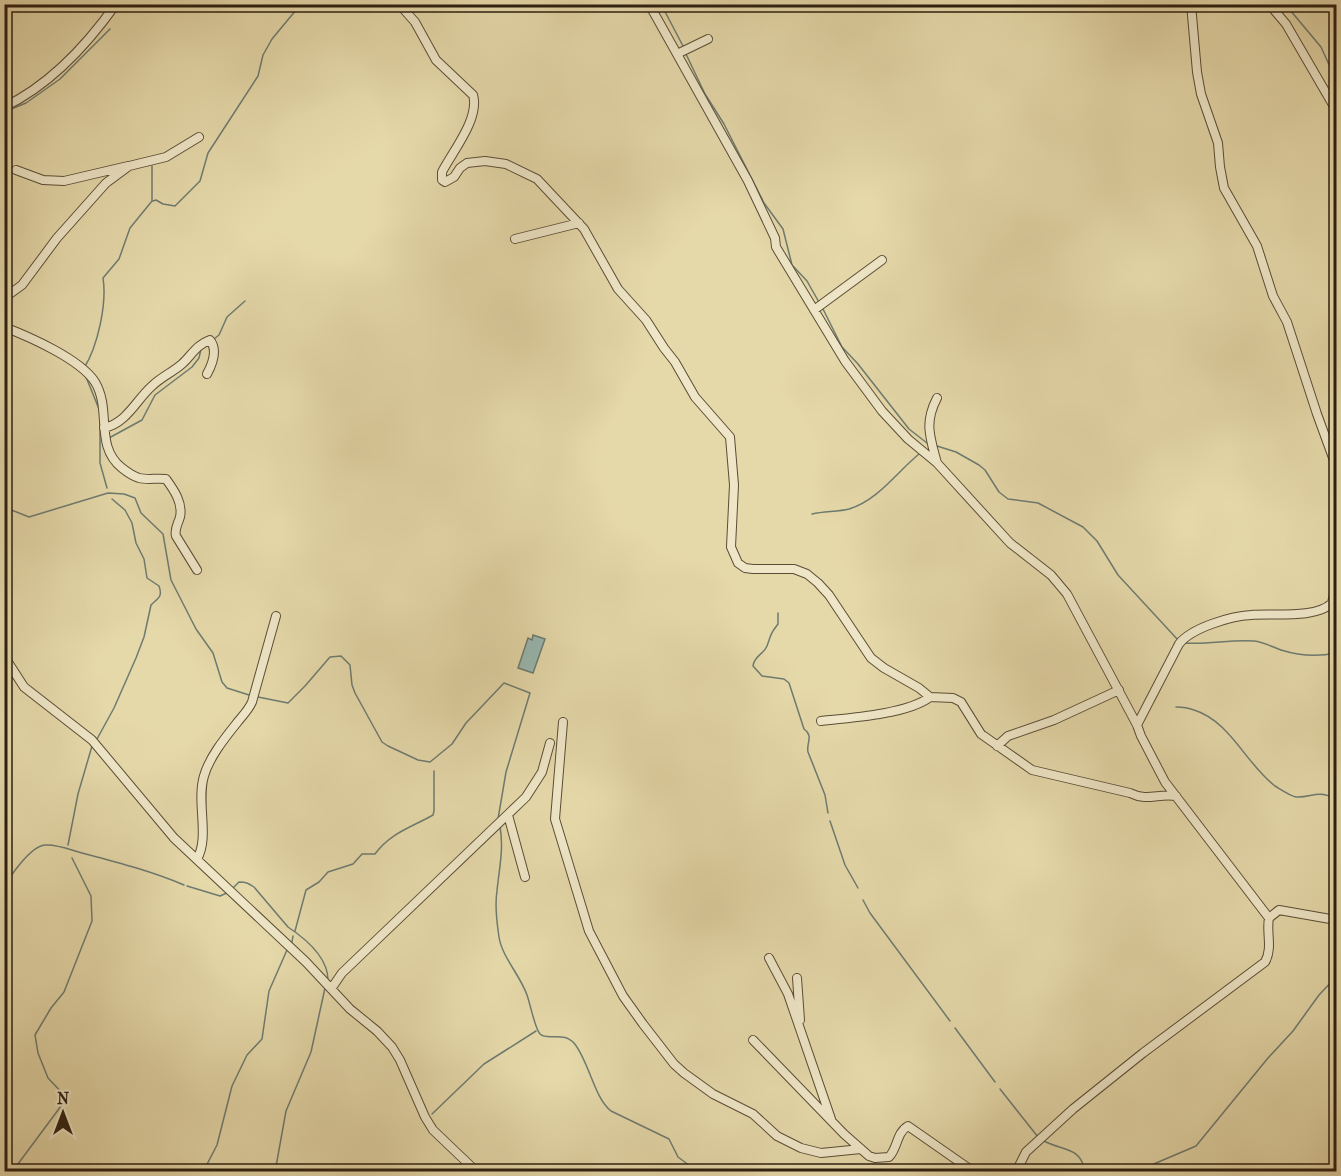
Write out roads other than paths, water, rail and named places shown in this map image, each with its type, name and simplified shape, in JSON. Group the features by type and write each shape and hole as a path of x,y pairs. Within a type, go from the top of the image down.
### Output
{"street":[{"path":"4,107 47,79 73,57 116,4"},
{"path":"399,4 416,22 436,60 473,95 475,103 472,121 442,172 442,180 445,182 454,177 467,163 485,161 506,164 537,179 584,229 618,289 646,320 675,362 695,397 730,437 734,484 731,547 738,563 745,568 794,569 807,574 829,595 871,658 930,697 952,698 960,702 981,734 1032,770 1130,793 1141,799 1166,794 1176,796"},
{"path":"649,4 748,181 775,238 776,247 845,361 882,411 908,439 937,463 1010,543 1052,575 1062,588 1119,690 1165,782 1269,918 1269,955 1265,962 1073,1108 1026,1152 1016,1172"},
{"path":"1191,4 1197,72 1201,94 1218,143 1224,188 1257,246 1274,296 1287,322 1336,466"},
{"path":"1269,4 1286,24 1336,110"},
{"path":"677,54 708,39"},
{"path":"16,170 43,180 64,181 166,157 199,137"},
{"path":"4,297 22,285 57,238 99,190 129,166"},
{"path":"515,239 579,223"},
{"path":"814,310 882,260"},
{"path":"4,327 48,347 76,363 90,376 101,397 107,449 118,464 133,476 166,480 171,486 181,507 174,531 197,570"},
{"path":"104,428 119,422 154,384 181,365 197,346 210,340 214,352 207,374"},
{"path":"937,398 930,412 928,428 937,463"},
{"path":"1137,725 1179,644 1189,634 1204,627 1249,615 1322,610 1332,603 1336,586"},
{"path":"197,859 203,850 201,809 204,776 221,746 247,713 252,702 276,616"},
{"path":"4,656 24,687 92,740 174,838 306,962 350,1009 377,1031 392,1047 433,1130 477,1172"},
{"path":"997,746 1008,736 1054,720 1119,690"},
{"path":"821,721 899,710 924,702 930,697"},
{"path":"563,722 555,819 589,931 623,996 674,1064 689,1078 713,1094 747,1110 777,1136 812,1152 861,1149"},
{"path":"331,989 342,973 508,815 537,781 542,772 550,743"},
{"path":"508,815 519,847 525,877"},
{"path":"1269,918 1279,910 1336,920"},
{"path":"770,958 788,994 832,1121"},
{"path":"797,978 801,1031"},
{"path":"753,1040 869,1156 889,1157 893,1153 901,1131 908,1126 974,1172"}],"water":[{"path":"533,635 545,639 533,673 518,668 528,638 532,640"}],"waterway":[{"path":"153,201 175,206 200,181 208,153 258,76 263,55 272,39 301,4"},
{"path":"661,4 683,46"},
{"path":"1285,4 1321,47 1336,80"},
{"path":"4,112 26,103 60,79 110,29"},
{"path":"686,54 764,203 783,229 792,265 807,281 820,304"},
{"path":"84,368 100,324 104,300 103,278 119,259 130,228 152,201 152,166"},
{"path":"214,339 219,335 227,317 245,301"},
{"path":"823,309 842,347 909,429 927,443"},
{"path":"109,438 142,420 155,395 192,367 199,358 201,349"},
{"path":"86,377 99,409"},
{"path":"100,422 100,463 107,488"},
{"path":"937,446 956,452 979,465 985,470 999,492 1008,499 1038,503 1083,527 1097,541 1118,575 1178,640"},
{"path":"812,514 845,510 859,505 878,493 919,454"},
{"path":"4,507 29,517 108,493 124,494 135,498 141,513 163,534 171,580 196,629 213,653 222,682 227,688 249,695"},
{"path":"97,739 114,708 136,658 144,637 151,605 160,593 159,586 147,578 144,559 136,543 132,523 125,510 112,499"},
{"path":"778,613 778,624 766,649 755,660 753,666 762,676 784,679 789,683 804,729 809,734 808,752 825,795 828,813"},
{"path":"1184,643 1254,641 1302,655 1336,653"},
{"path":"258,697 288,703 330,657 341,656 350,665 355,693 382,742 418,760 430,762 452,744 466,723 504,683 530,693 506,772 498,819"},
{"path":"1176,707 1194,710 1218,723 1265,777 1285,792 1296,797 1319,794 1336,799"},
{"path":"68,845 78,794 92,746"},
{"path":"295,931 306,890 319,882 328,872 353,864 362,854 375,854 394,836 433,815 434,771"},
{"path":"830,821 845,865 858,888"},
{"path":"500,827 501,851 496,901 499,937 504,952 527,995 538,1031 543,1036 570,1039 584,1059 605,1105 611,1111 669,1139 678,1157 698,1172"},
{"path":"4,892 9,879 26,857 45,845 59,846 121,863 184,885"},
{"path":"12,1172 67,1098 48,1078 38,1053 35,1035 51,1008 64,992 92,921 91,896 72,858"},
{"path":"233,888 239,882 254,887 288,927 315,949 324,964 328,980"},
{"path":"187,886 220,896 229,892"},
{"path":"863,900 870,913 950,1021"},
{"path":"292,942 293,936"},
{"path":"203,1172 217,1145 232,1086 247,1055 262,1039 269,991 287,950"},
{"path":"1135,1172 1196,1146 1336,977"},
{"path":"275,1172 286,1111 311,1052 325,988"},
{"path":"955,1028 995,1082"},
{"path":"432,1114 484,1064 536,1031"},
{"path":"1000,1089 1038,1137"},
{"path":"1044,1141 1075,1153 1083,1164 1085,1172"}]}
